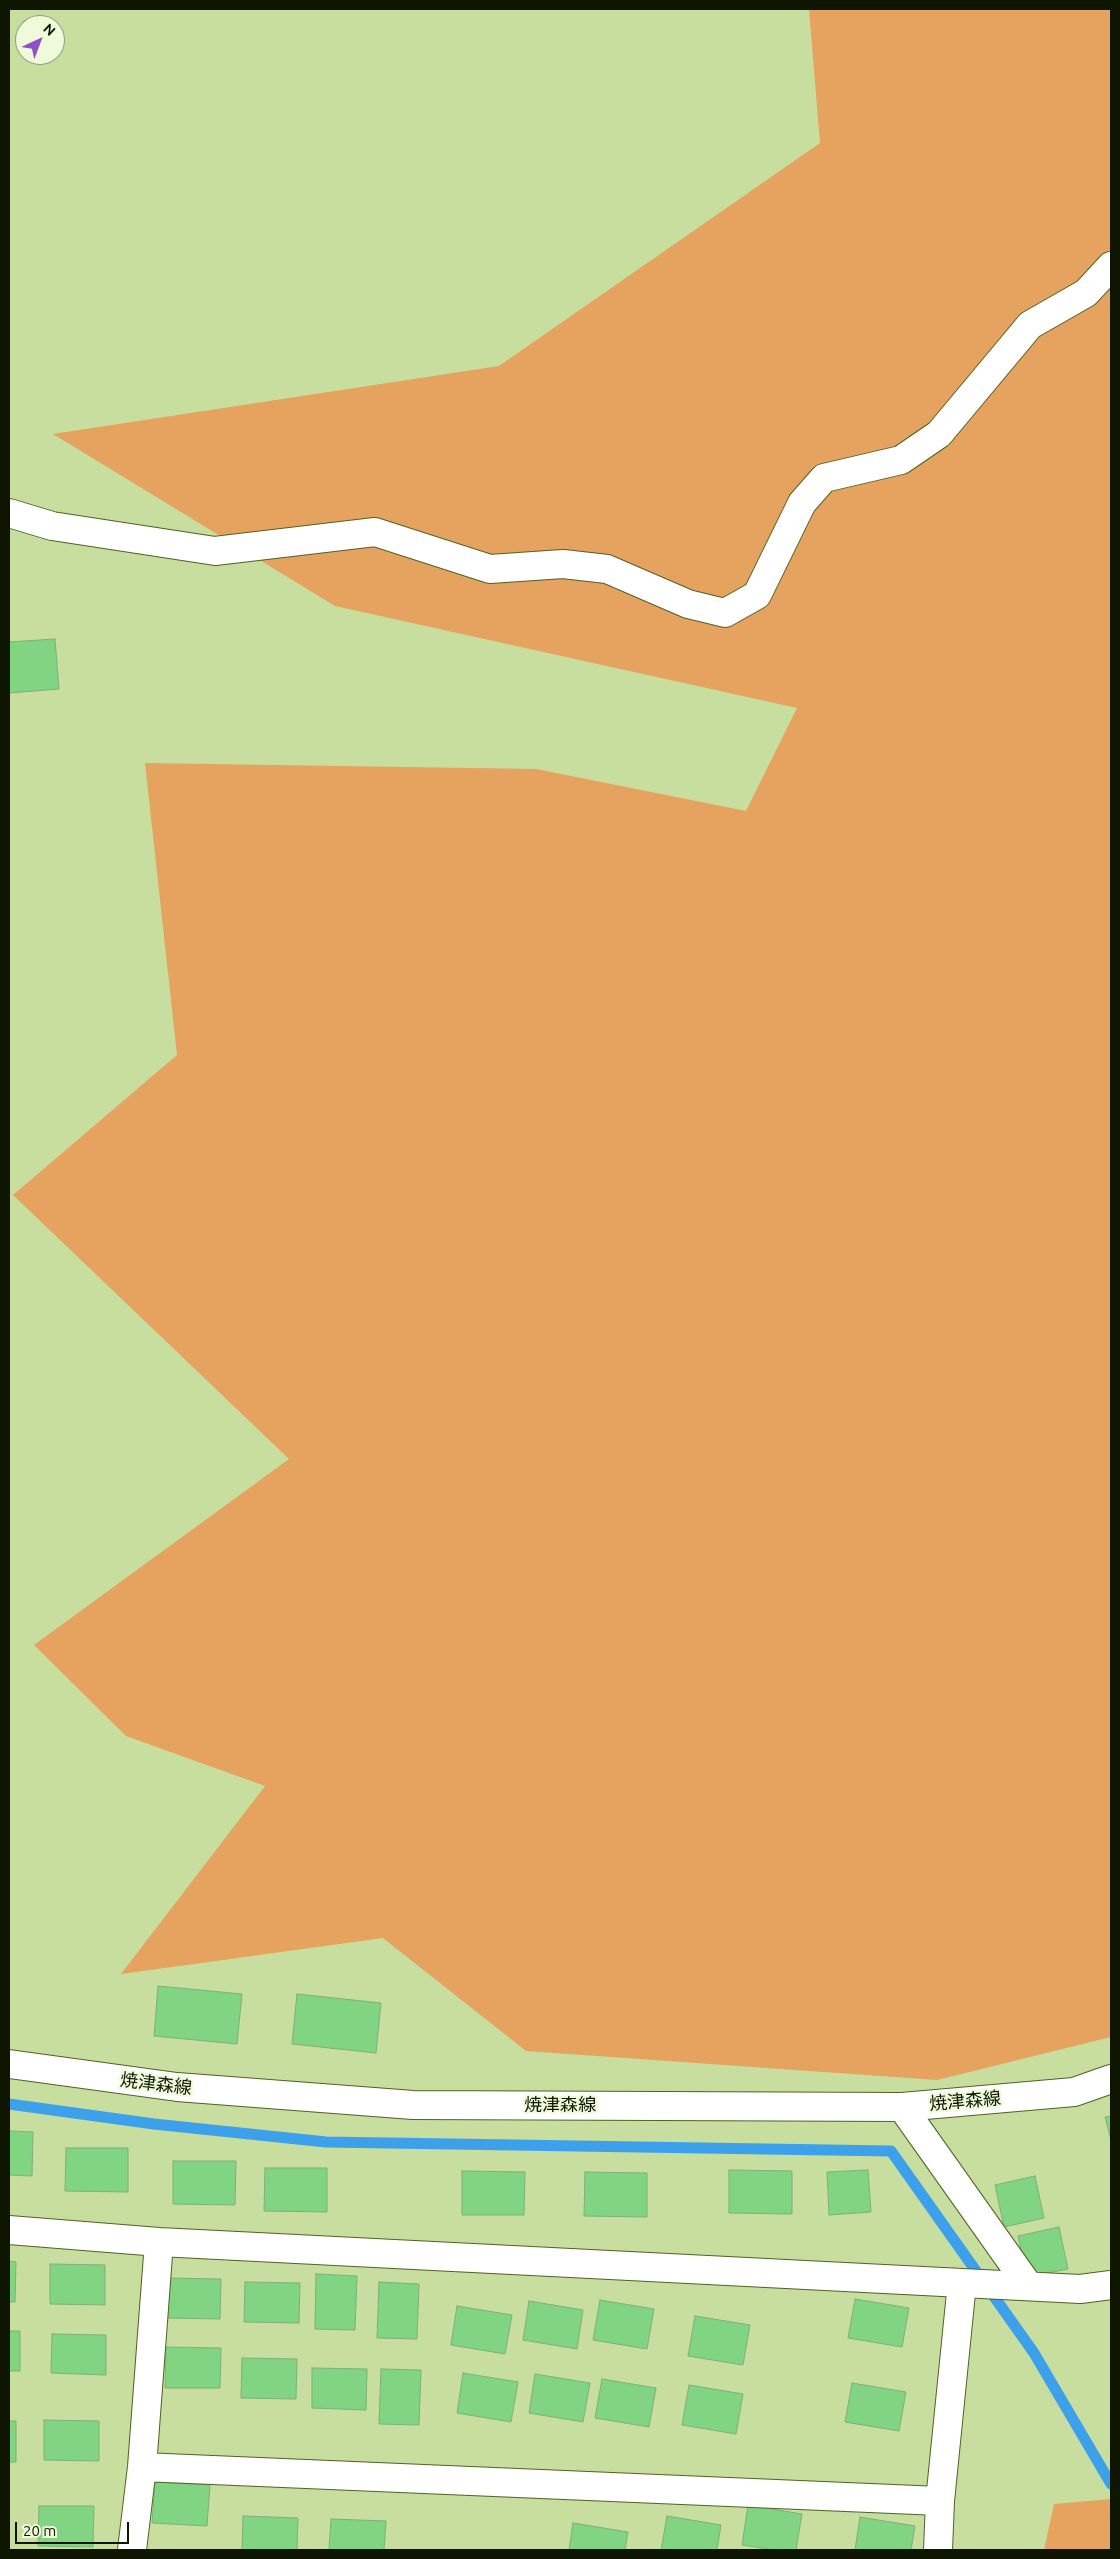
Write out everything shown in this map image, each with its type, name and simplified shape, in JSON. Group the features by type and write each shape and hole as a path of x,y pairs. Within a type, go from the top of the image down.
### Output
{"street":[{"path":"9,513 52,526 215,551 375,532 490,569 564,564 607,569 688,604 725,613 757,595 802,504 824,478 901,460 939,434 1030,325 1086,293 1111,266"},
{"name":"焼津森線","path":"9,2064 177,2087 413,2105 902,2106 1074,2092 1111,2079"},
{"path":"902,2106 1028,2285"},
{"path":"9,2230 159,2242 1080,2289 1111,2285"},
{"path":"132,2550 142,2467 159,2242"},
{"path":"938,2550 940,2501 962,2283"},
{"path":"142,2467 940,2501"}],"shaded area":[{"path":"809,9 1111,9 1111,2037 937,2080 526,2051 383,1938 121,1974 265,1786 126,1736 34,1645 289,1459 13,1195 177,1055 145,763 536,769 746,811 797,708 335,606 53,434 499,366 820,143"},
{"path":"1111,2499 1111,2550 1044,2550 1054,2504"}],"building":[{"path":"55,639 59,689 9,693 9,642"},
{"path":"158,1986 242,1994 237,2044 154,2036"},
{"path":"297,1994 381,2003 376,2053 292,2044"},
{"path":"1111,2116 1111,2140 1105,2117"},
{"path":"9,2131 33,2132 32,2176 9,2175"},
{"path":"66,2148 128,2148 128,2192 65,2191"},
{"path":"173,2161 236,2161 235,2205 173,2204"},
{"path":"265,2168 327,2168 327,2212 264,2211"},
{"path":"729,2170 792,2171 792,2214 729,2213"},
{"path":"868,2170 871,2212 829,2215 827,2172"},
{"path":"462,2171 525,2172 524,2215 462,2215"},
{"path":"585,2172 647,2173 647,2217 584,2216"},
{"path":"1035,2176 1044,2218 1004,2227 995,2185"},
{"path":"1059,2227 1068,2269 1027,2277 1018,2236"},
{"path":"9,2261 16,2262 15,2302 9,2302"},
{"path":"50,2264 105,2265 105,2305 50,2304"},
{"path":"316,2274 357,2276 355,2330 315,2329"},
{"path":"165,2278 221,2279 220,2319 165,2318"},
{"path":"245,2282 300,2283 299,2323 244,2322"},
{"path":"379,2282 419,2284 417,2339 377,2338"},
{"path":"855,2299 909,2308 902,2347 848,2338"},
{"path":"600,2300 654,2309 647,2349 593,2340"},
{"path":"529,2301 583,2310 577,2349 523,2340"},
{"path":"457,2306 512,2315 505,2354 451,2345"},
{"path":"695,2316 750,2325 743,2365 688,2356"},
{"path":"9,2331 20,2331 20,2371 9,2371"},
{"path":"52,2334 106,2335 106,2375 51,2373"},
{"path":"166,2347 221,2348 220,2388 165,2388"},
{"path":"242,2358 297,2359 296,2399 241,2398"},
{"path":"312,2368 367,2369 366,2410 312,2408"},
{"path":"381,2369 421,2370 419,2425 379,2424"},
{"path":"463,2373 518,2382 511,2422 457,2413"},
{"path":"535,2374 590,2383 583,2422 529,2413"},
{"path":"602,2379 656,2388 649,2427 595,2418"},
{"path":"852,2383 906,2392 899,2431 845,2422"},
{"path":"689,2385 743,2394 736,2434 682,2425"},
{"path":"44,2420 99,2421 99,2461 44,2460"},
{"path":"9,2421 16,2421 16,2462 9,2462"},
{"path":"155,2482 210,2485 207,2526 152,2523"},
{"path":"748,2505 802,2514 796,2550 775,2550 742,2545"},
{"path":"39,2506 94,2506 93,2547 38,2546"},
{"path":"243,2516 298,2518 297,2550 242,2550"},
{"path":"667,2516 721,2525 717,2550 661,2550"},
{"path":"860,2517 915,2526 911,2550 855,2550"},
{"path":"331,2519 386,2521 384,2550 329,2550"},
{"path":"573,2523 628,2532 625,2550 569,2550"}],"waterway":[{"path":"9,2104 154,2124 326,2142 891,2151 1034,2353 1111,2484"}]}
